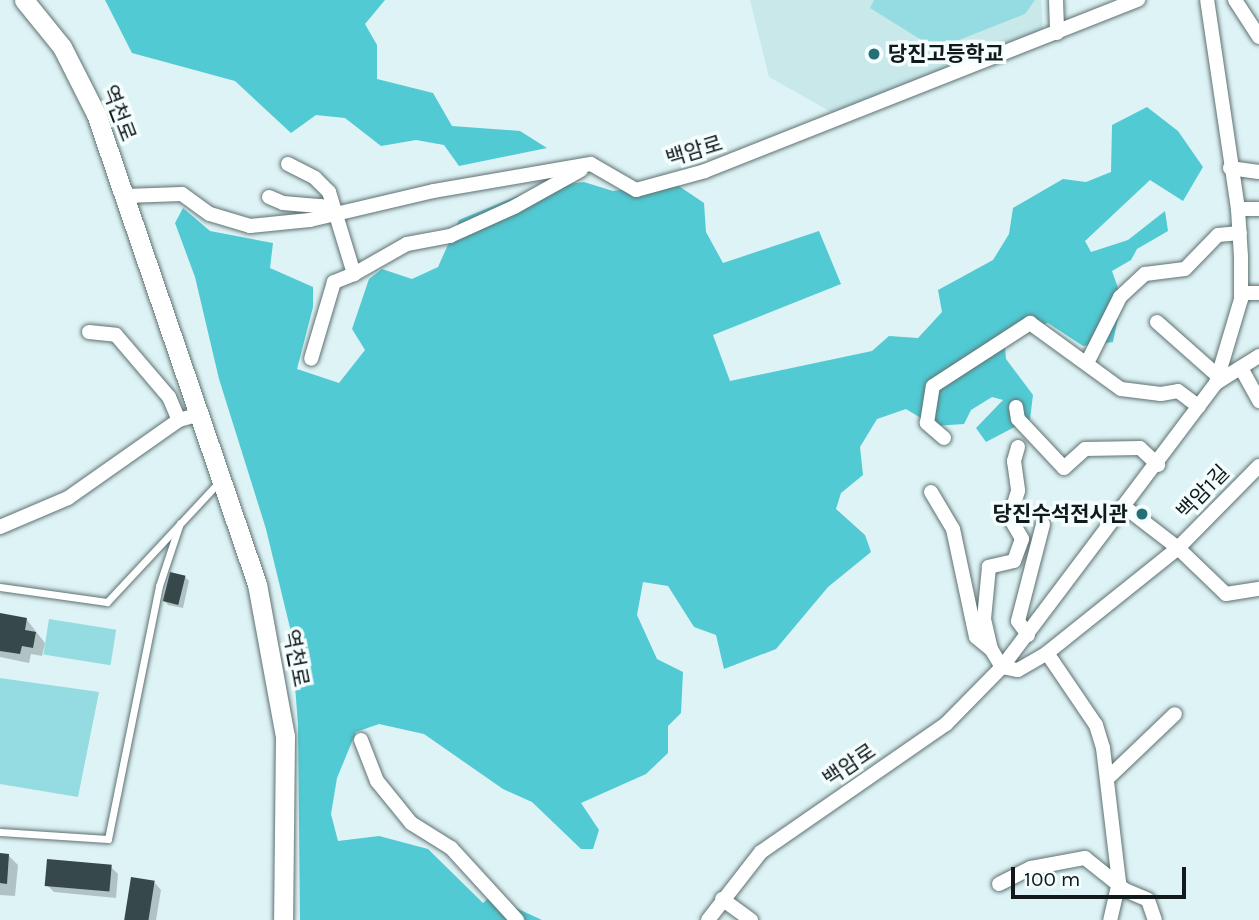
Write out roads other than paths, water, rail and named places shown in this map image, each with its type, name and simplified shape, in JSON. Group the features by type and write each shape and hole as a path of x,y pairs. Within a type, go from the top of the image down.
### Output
{"street":[{"path":"1056,0 1057,33"},
{"name":"백암로","path":"591,164 636,190 705,171 801,137 979,60 1057,33 1138,0"},
{"name":"백암로","path":"708,920 761,852 946,724 1002,667 1126,508 1217,380 1241,293 1240,233 1207,0"},
{"path":"1235,0 1259,37"},
{"name":"역천로","path":"26,1 62,47 85,88 223,478 257,584 282,706 287,808 283,920"},
{"path":"288,164 315,178 329,192 354,274"},
{"path":"125,196 182,194 210,214 250,226 336,214 434,191 591,164"},
{"path":"311,359 334,282 354,274 407,244 450,236 516,206 591,164"},
{"path":"1230,168 1259,172"},
{"path":"269,197 283,204 321,206 336,214"},
{"path":"1238,209 1259,209"},
{"path":"1087,363 1120,297 1145,274 1185,269 1218,235 1240,233"},
{"path":"1241,293 1259,293"},
{"path":"1157,322 1217,380 1259,356"},
{"path":"944,438 927,423 933,386 1018,328 1030,323 1121,389 1161,394 1178,391 1199,407"},
{"path":"89,332 116,335 169,397 179,420"},
{"path":"1241,368 1259,401"},
{"path":"1016,407 1018,419 1064,468 1085,449 1140,448 1158,465"},
{"path":"0,527 68,498 179,420 200,415"},
{"path":"1018,447 1014,461 1018,491 1010,518 1022,539 1014,561 989,567 986,575 984,619 991,649 1002,667 1018,670 1047,653 1096,725 1109,777 1119,881 1110,920"},
{"name":"백암1길","path":"1047,653 1178,548 1259,466"},
{"path":"931,492 953,529 976,637 991,649"},
{"path":"1126,508 1178,548 1226,594 1259,589"},
{"path":"1028,635 1018,621 1043,524"},
{"path":"1109,777 1175,714"},
{"path":"361,740 377,781 411,823 451,848 517,920"},
{"path":"999,884 1031,868 1085,858 1119,881 1125,890 1149,900 1155,920"},
{"path":"722,900 751,920"}],"lane":[{"path":"0,587 107,602 223,478"},
{"path":"0,832 108,839 159,586 180,523"}],"place":[{"name":"당진고등학교","path":"874,54"},
{"name":"당진수석전시관","path":"1142,514"}]}
